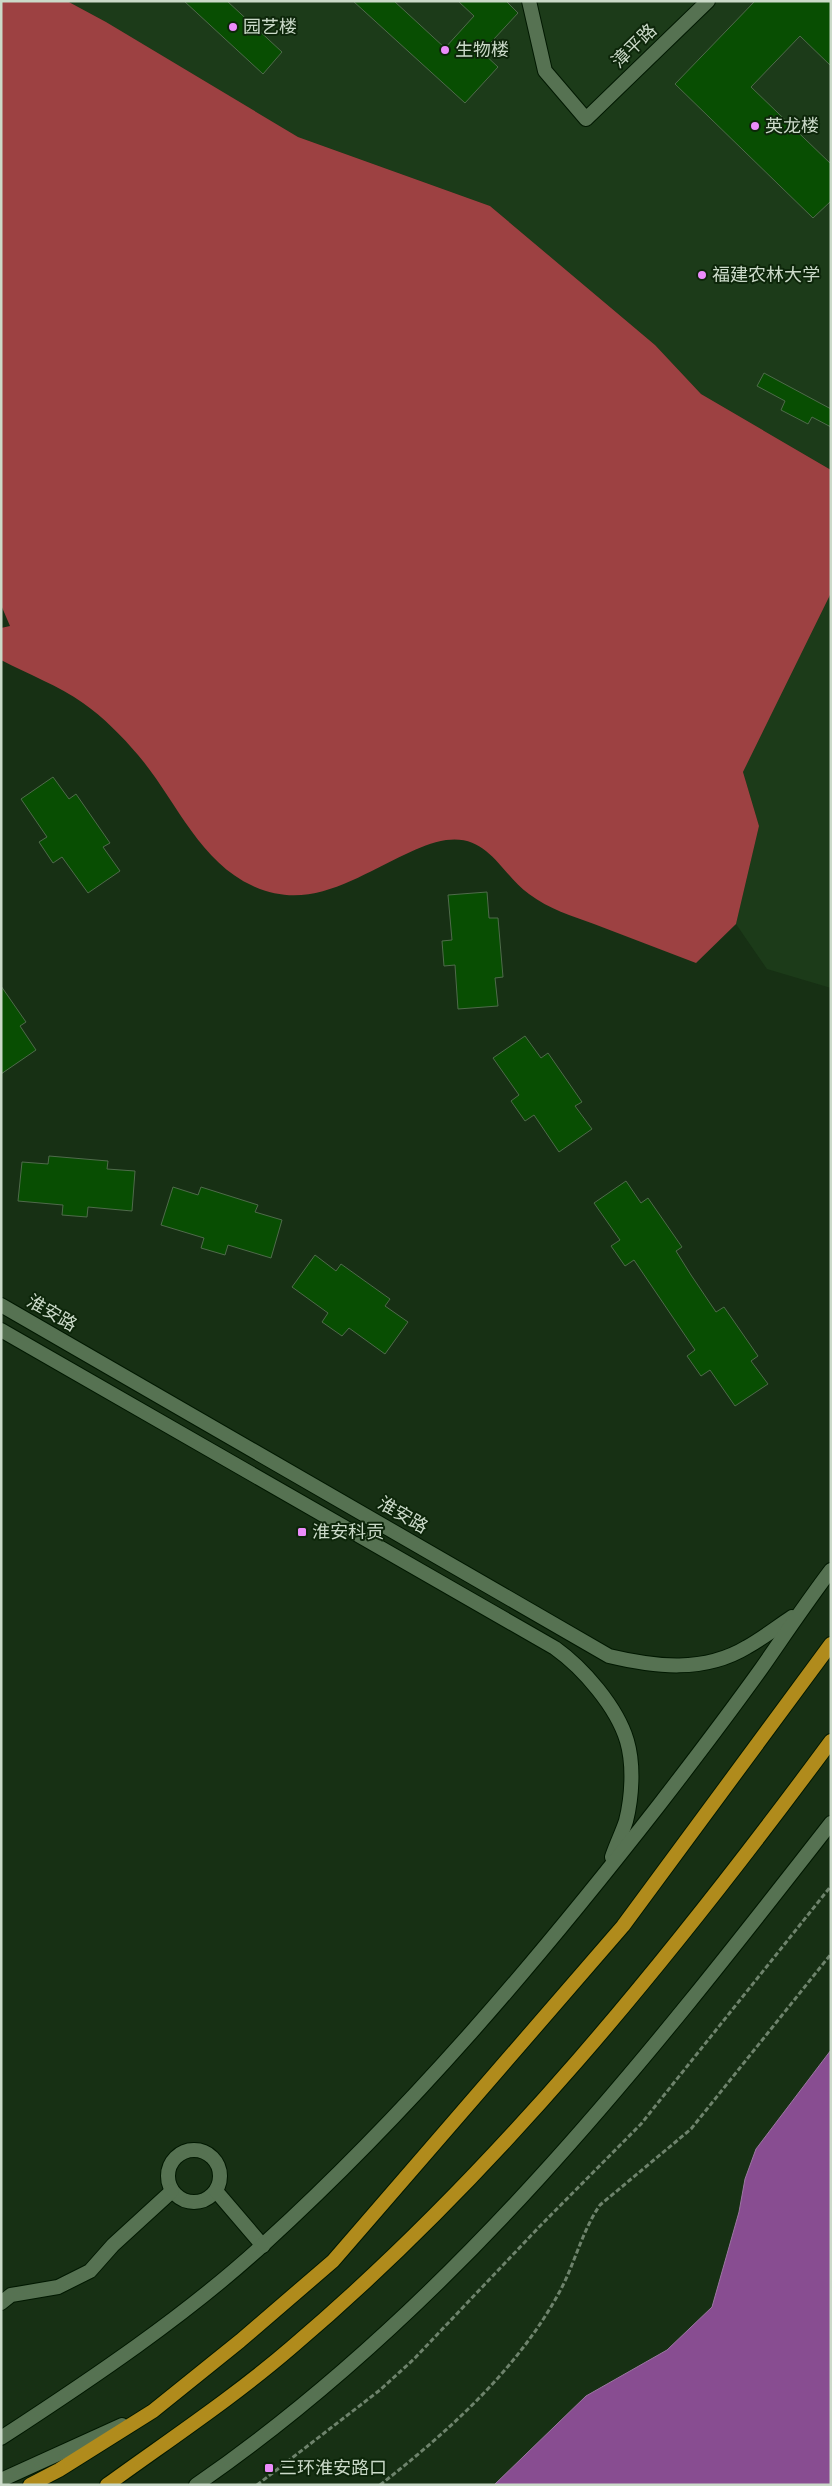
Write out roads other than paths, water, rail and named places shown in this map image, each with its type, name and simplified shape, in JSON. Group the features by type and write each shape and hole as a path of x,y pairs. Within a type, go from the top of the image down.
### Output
{"highway":[{"path":"30,2485 59,2470 153,2411 240,2341 332,2261 623,1926 831,1644"},
{"path":"107,2485 291,2348 450,2199 540,2102 623,2005 787,1801 831,1741"}],"main road":[{"name":"漳平路","path":"529,1 545,72 586,118 708,1"},
{"name":"淮安路","path":"1,1305 609,1656 654,1665 681,1666 705,1664 746,1648 799,1612"},
{"path":"1,1330 555,1648 574,1662 609,1705 627,1741 631,1778 626,1821 607,1868"},
{"path":"1,2438 155,2331 263,2246 364,2149 423,2086 549,1940 658,1806 750,1684 799,1612 831,1570"},
{"path":"196,2485 282,2423 324,2389 460,2260 622,2086 698,1993 831,1823"},
{"path":"186,2150 196,2150 212,2157 220,2173 216,2191 210,2197 193,2202 178,2197 172,2191 167,2175 173,2160 186,2150"},
{"path":"1,2303 11,2295 58,2287 90,2271 113,2245 172,2191"},
{"path":"216,2191 263,2246"},
{"path":"1,2480 153,2411"}],"place":[{"name":"园艺楼","path":"233,27"},
{"name":"生物楼","path":"445,50"},
{"name":"英龙楼","path":"755,126"},
{"name":"福建农林大学","path":"702,275"},
{"name":"淮安科贡","path":"302,1532"},
{"name":"三环淮安路口","path":"269,2468"}]}
